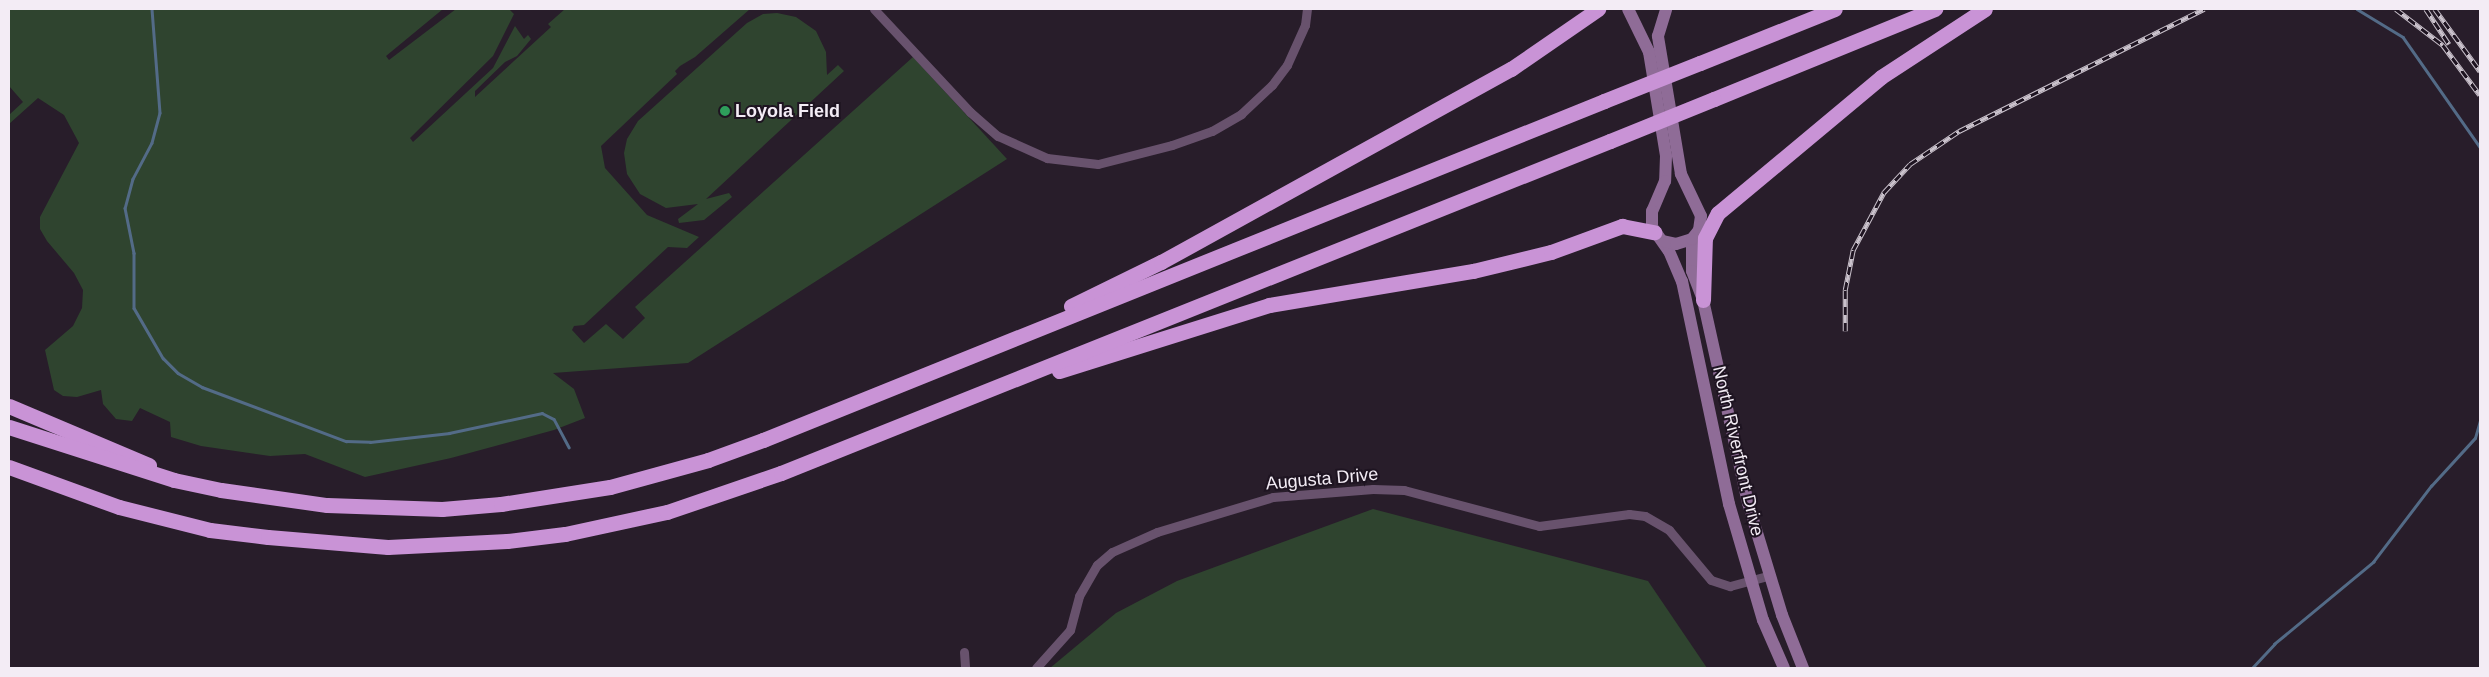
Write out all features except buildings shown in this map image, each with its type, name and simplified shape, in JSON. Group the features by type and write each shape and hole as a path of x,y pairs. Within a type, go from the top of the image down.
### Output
{"highway":[{"path":"1564,34 1588,9"},
{"path":"913,381 1162,262 1512,69 1598,9"},
{"path":"9,427 174,480 230,492 327,505 442,509 510,503 655,476 754,443 913,381 1835,9"},
{"path":"9,478 210,530 331,544 450,545 546,536 626,522 724,494 1610,141 1935,9"},
{"path":"1703,300 1700,231 1743,191 1881,77 1985,9"},
{"path":"969,397 1269,306 1473,271 1552,252 1622,226 1659,236"},
{"path":"9,406 140,459 174,480"},
{"path":"9,467 119,507"}],"main road":[{"path":"1628,9 1645,39 1667,172 1652,211 1659,236 1676,244 1700,231"},
{"name":"North Riverfront Drive","path":"1666,9 1658,36 1680,174 1700,212 1700,231 1692,271 1703,300 1746,496 1803,668"},
{"name":"North Riverfront Drive","path":"1659,236 1682,281 1727,495 1754,581 1763,620 1784,668"}],"street":[{"path":"874,9 970,112 998,136 1047,158 1098,164 1172,145 1212,131 1241,114 1272,85 1287,64 1305,25 1307,9"},
{"name":"Augusta Drive","path":"1036,668 1070,630 1083,588 1098,565 1112,552 1157,532 1274,497 1373,489 1404,490 1539,526 1629,514 1650,517 1669,530 1711,580 1730,586 1754,581"},
{"path":"1754,581 1771,575"},
{"path":"964,652 965,668"}],"green space":[{"path":"9,9 443,9 386,56 389,60 456,9 509,9 514,14 493,56 410,138 413,142 493,68 515,26 524,39 528,35 531,39 517,56 505,62 475,91 475,97 551,27 548,24 565,9 750,9 695,57 680,66 675,71 677,74 601,146 605,168 647,215 699,237 687,248 668,247 584,325 574,326 572,330 584,343 606,324 623,339 645,318 635,307 913,57 1007,159 688,363 553,373 574,389 585,418 554,430 451,458 365,477 305,454 270,456 201,446 171,437 170,422 140,408 132,421 116,419 103,404 101,390 77,397 63,396 54,390 45,350 73,326 82,308 83,290 74,273 47,241 40,229 40,217 79,143 64,115 38,98 9,124 9,115 23,102 9,86"},
{"path":"777,13 796,17 816,31 826,52 827,75 838,65 844,71 706,199 729,193 732,197 704,220 679,223 678,219 698,204 666,208 640,194 627,174 624,153 627,139 638,121 747,23 763,14"},
{"path":"1373,509 1648,581 1707,668 1050,668 1116,613 1177,581"}],"waterway":[{"path":"152,9 160,113 152,143 133,179 125,208 134,253 134,308 163,358 178,373 202,387 346,441 370,442 449,433 542,413 554,419 569,447"},
{"path":"2357,9 2403,37 2480,147"},
{"path":"2252,668 2274,644 2373,562 2431,486 2475,438 2480,420"}],"railway":[{"path":"1845,331 1845,290 1853,250 1884,192 1910,164 1959,131 2204,9"},
{"path":"2396,9 2443,45 2480,95"},
{"path":"2426,9 2449,44"},
{"path":"2435,9 2480,71"}],"place":[{"name":"Loyola Field","path":"725,111"}]}
